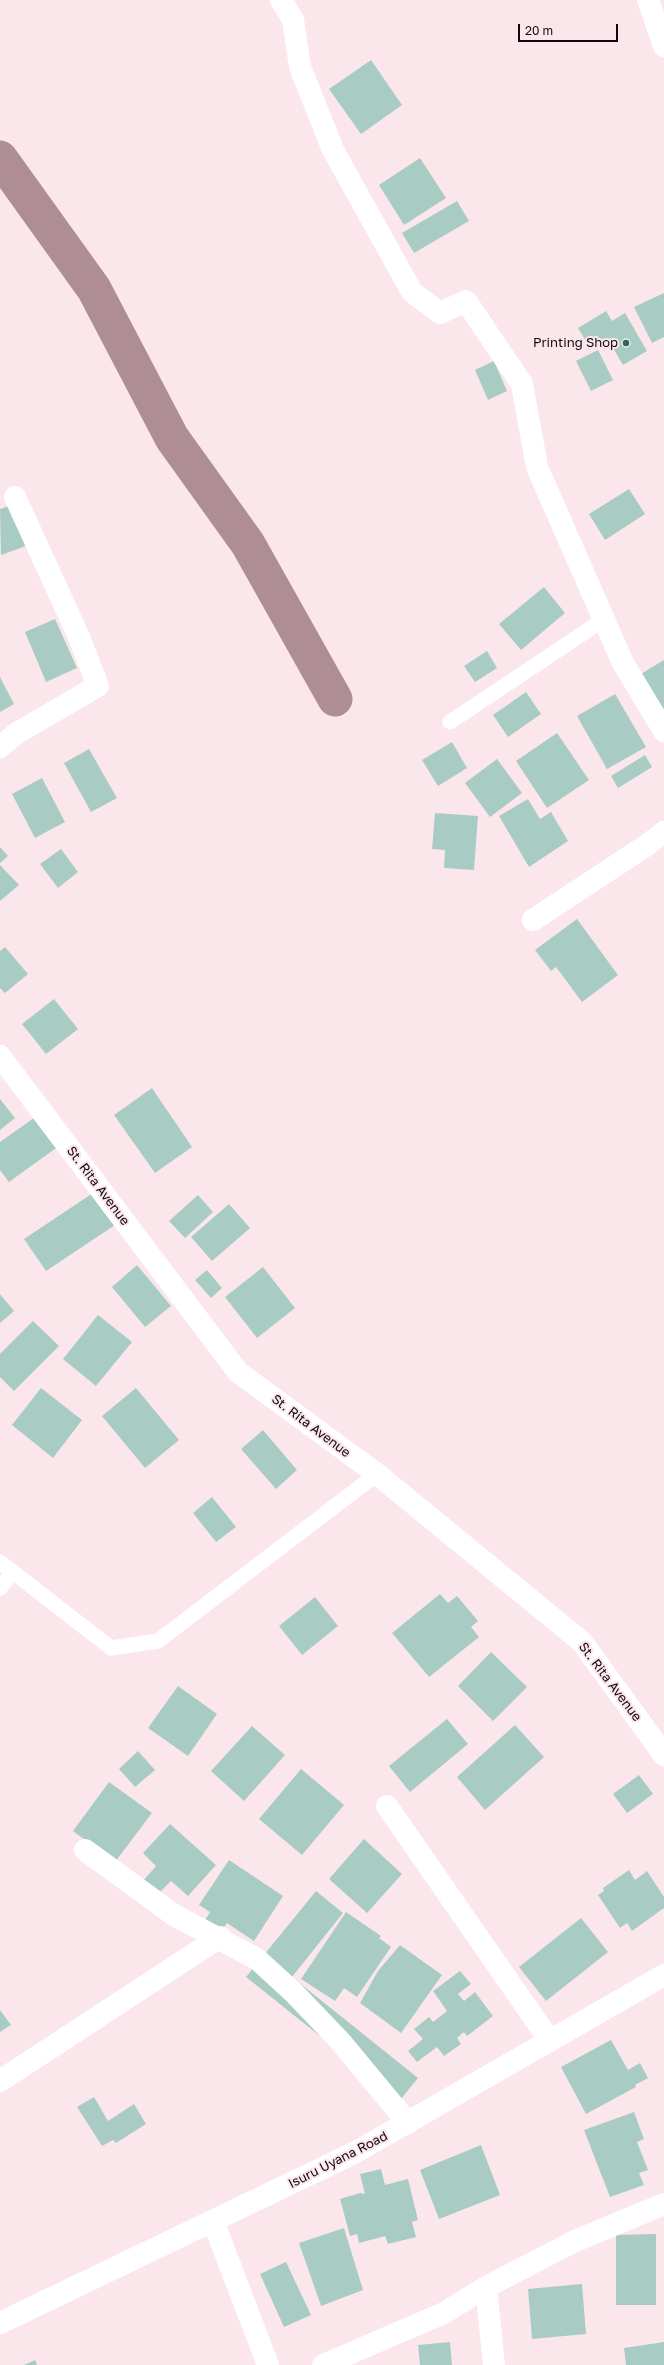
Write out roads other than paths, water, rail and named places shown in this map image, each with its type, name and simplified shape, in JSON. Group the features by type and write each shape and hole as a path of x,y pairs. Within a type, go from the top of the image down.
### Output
{"street":[{"path":"281,0 293,20 300,67 333,150 412,292 440,313 466,301 522,384 536,467 623,663 664,731"},
{"path":"648,0 664,46"},
{"path":"0,747 17,733 98,686 79,637 15,497"},
{"path":"533,920 647,845 664,832"},
{"name":"St. Rita Avenue","path":"0,1056 238,1372 377,1474 582,1642 664,1755"},
{"path":"388,1806 550,2041"},
{"path":"86,1850 174,1915 220,1937 258,1959 294,1993 340,2041 408,2123"},
{"path":"0,2081 220,1937"},
{"name":"Isuru Uyana Road","path":"0,2323 356,2152 664,1975"},
{"path":"323,2365 444,2313 486,2287 575,2241 664,2204"},
{"path":"213,2221 268,2365"},
{"path":"486,2287 494,2365"}],"lane":[{"path":"450,722 603,620"},
{"path":"0,1562 111,1648 158,1641 377,1474"},
{"path":"0,1588 13,1572"}],"waterway":[{"path":"0,158 94,289 172,438 248,544 335,699"}],"place":[{"name":"Printing Shop","path":"626,343"}]}
